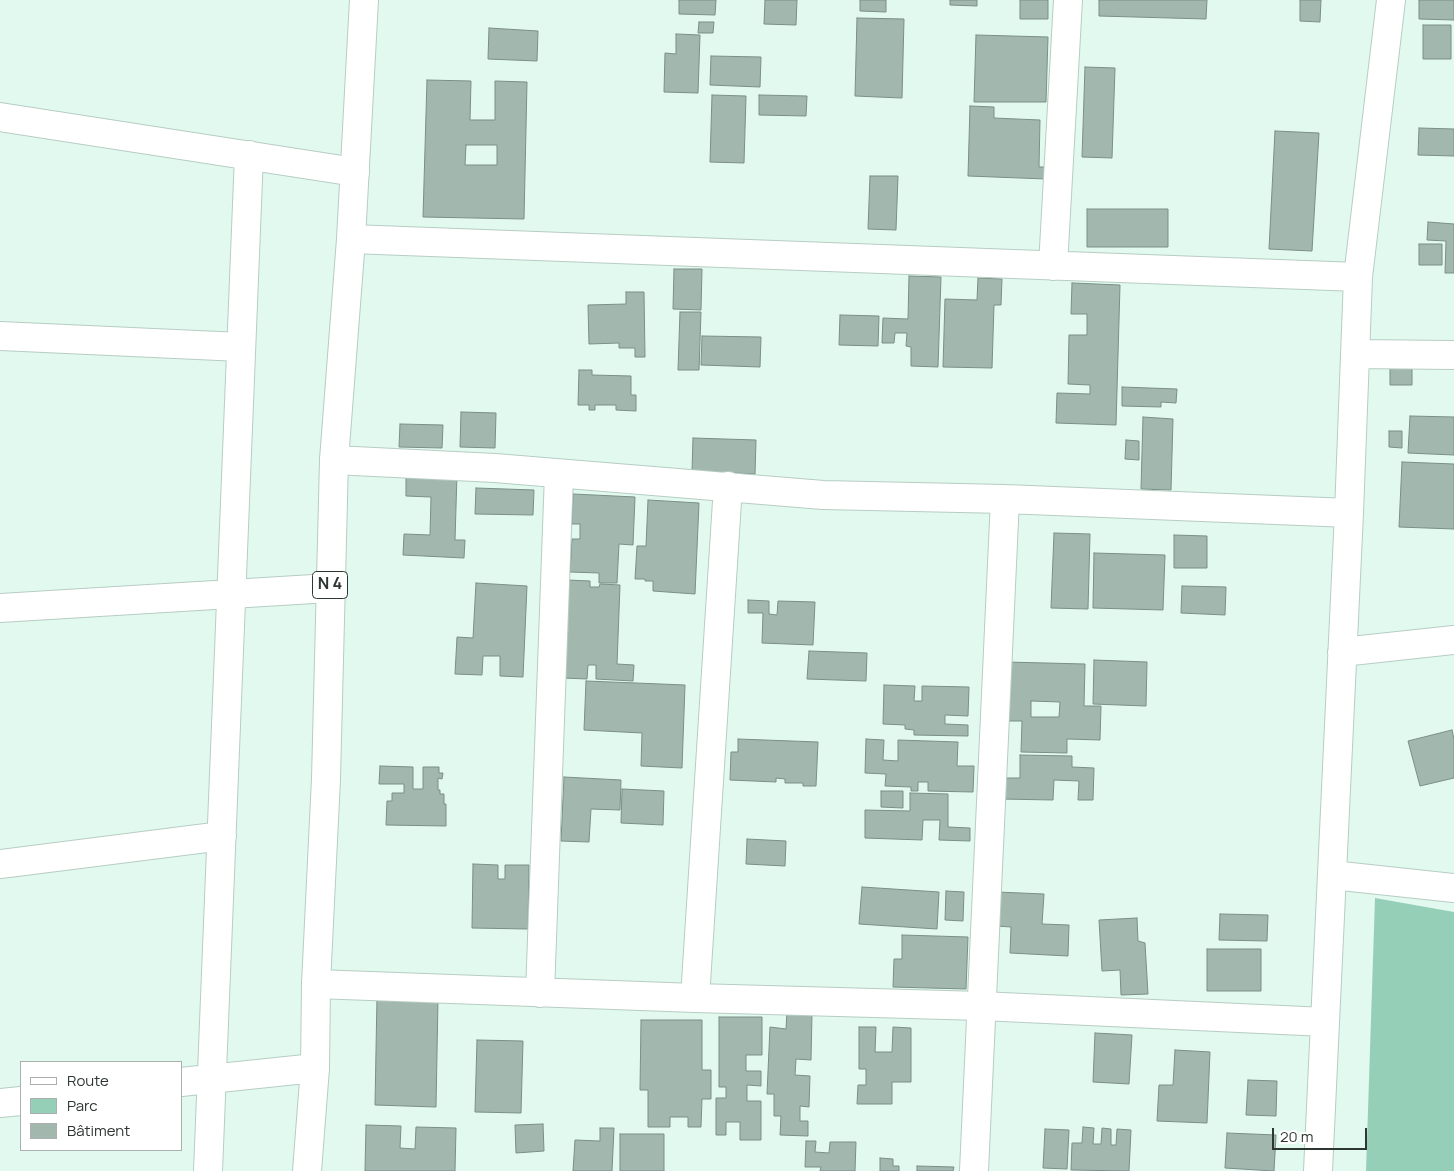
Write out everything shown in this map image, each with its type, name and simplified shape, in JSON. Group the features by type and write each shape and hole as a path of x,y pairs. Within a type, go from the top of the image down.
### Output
{"street":[{"name":"N 4","path":"307,1171 315,1068 316,984 326,778 334,460 351,239 364,0"},
{"path":"1053,266 1068,0"},
{"path":"1318,1171 1349,513 1358,277 1391,0"},
{"path":"0,117 355,172"},
{"path":"208,1171 249,155"},
{"path":"351,239 1358,277"},
{"path":"0,336 241,347"},
{"path":"1355,354 1454,355"},
{"path":"334,460 495,468 823,495 1005,499 1349,513"},
{"path":"540,993 558,474"},
{"path":"695,998 728,486"},
{"path":"974,1171 1005,499"},
{"path":"0,608 330,588"},
{"path":"1342,652 1454,640"},
{"path":"0,864 222,836"},
{"path":"1332,875 1454,888"},
{"path":"316,984 540,993 982,1006 1325,1022"},
{"path":"182,1082 315,1068"},
{"path":"0,1103 20,1100"}],"green space":[{"path":"1375,898 1454,912 1454,1171 1366,1171"}],"building":[{"path":"679,0 716,0 715,15 679,14"},
{"path":"765,0 797,0 796,25 764,24"},
{"path":"860,0 886,0 886,12 860,11"},
{"path":"950,0 977,0 977,6 950,5"},
{"path":"1020,0 1048,0 1048,19 1020,19"},
{"path":"1099,0 1207,0 1206,19 1099,16"},
{"path":"1300,0 1321,0 1320,22 1300,21"},
{"path":"1419,0 1454,0 1454,20 1419,19"},
{"path":"857,18 904,19 902,98 855,96"},
{"path":"699,22 714,22 713,33 698,33"},
{"path":"1423,25 1451,25 1451,59 1423,59"},
{"path":"489,28 538,31 537,61 488,59"},
{"path":"676,34 700,35 698,93 664,92 665,53 676,54"},
{"path":"976,35 1048,37 1046,102 974,102"},
{"path":"711,56 761,57 760,87 710,85"},
{"path":"1085,67 1115,68 1112,158 1082,157"},
{"path":"427,80 471,81 470,120 495,120 495,81 527,82 524,219 423,217","holes":["466,145 497,145 497,165 465,165"]},
{"path":"712,95 746,96 744,163 710,162"},
{"path":"759,95 807,96 806,116 759,115"},
{"path":"970,106 994,107 994,118 1040,120 1039,167 1047,167 1046,179 968,176"},
{"path":"1419,128 1454,129 1454,156 1418,155"},
{"path":"1275,131 1319,133 1312,251 1269,249"},
{"path":"870,176 898,176 896,230 868,229"},
{"path":"1087,209 1168,209 1168,247 1087,247"},
{"path":"1428,222 1454,224 1454,273 1445,273 1446,241 1427,240"},
{"path":"1419,244 1442,244 1442,265 1419,265"},
{"path":"674,269 702,269 701,310 673,309"},
{"path":"909,276 941,277 938,367 911,366 911,347 906,346 907,333 895,333 894,343 882,343 883,318 908,319"},
{"path":"978,278 1002,279 1001,305 994,305 992,368 943,367 945,299 977,300"},
{"path":"1072,283 1120,285 1116,425 1056,423 1057,393 1090,394 1090,385 1068,384 1069,335 1087,335 1087,314 1071,314"},
{"path":"626,292 644,292 645,357 635,357 635,348 619,348 619,343 589,344 588,305 626,304"},
{"path":"680,312 701,312 699,370 678,370"},
{"path":"840,315 879,316 878,346 839,345"},
{"path":"702,336 761,337 760,367 701,365"},
{"path":"1390,366 1412,366 1412,385 1390,385"},
{"path":"579,370 592,370 592,375 631,376 631,395 636,395 636,411 616,410 616,405 595,405 595,410 589,410 589,405 578,405"},
{"path":"1122,387 1177,389 1176,403 1161,402 1161,407 1122,406"},
{"path":"461,412 496,413 495,448 460,447"},
{"path":"1410,416 1454,417 1454,455 1408,453"},
{"path":"1143,417 1173,419 1171,490 1141,489"},
{"path":"400,424 443,425 442,448 399,447"},
{"path":"1389,431 1402,431 1402,448 1389,447"},
{"path":"693,438 756,440 755,474 692,471"},
{"path":"1126,440 1139,441 1139,460 1125,459"},
{"path":"1402,462 1454,464 1454,529 1399,527"},
{"path":"406,472 457,474 455,540 465,540 464,558 403,555 404,534 430,535 431,497 406,496"},
{"path":"476,488 534,490 533,515 475,514"},
{"path":"573,494 635,497 633,545 619,544 617,583 599,583 599,573 570,572 572,539 580,539 580,524 572,524"},
{"path":"648,500 699,503 695,594 653,591 653,581 635,579 637,546 646,546"},
{"path":"1054,533 1090,534 1088,609 1051,608"},
{"path":"1174,535 1207,536 1207,568 1174,568"},
{"path":"1094,553 1165,555 1163,610 1093,608"},
{"path":"567,580 590,581 590,587 599,587 600,584 620,585 617,664 634,665 633,681 596,679 596,665 588,665 587,679 563,678"},
{"path":"476,583 527,586 523,677 500,676 500,656 483,656 482,675 455,674 457,637 473,638"},
{"path":"1182,586 1226,587 1225,615 1181,613"},
{"path":"748,600 769,601 769,614 777,615 778,601 815,602 813,645 762,643 763,613 748,613"},
{"path":"809,651 867,653 866,681 807,679"},
{"path":"1094,660 1147,662 1146,706 1093,704"},
{"path":"1006,662 1085,664 1084,706 1101,706 1100,740 1067,739 1067,753 1021,752 1022,721 1004,721","holes":["1031,701 1060,702 1059,717 1031,717"]},
{"path":"586,681 685,685 682,768 641,766 642,733 584,730"},
{"path":"884,685 915,686 914,701 922,701 922,686 969,687 968,716 945,715 945,724 968,725 968,736 914,735 914,730 905,729 905,725 883,724"},
{"path":"1452,730 1454,739 1454,778 1420,786 1408,741"},
{"path":"738,739 818,742 816,786 803,786 803,783 785,783 785,779 776,778 776,782 730,780 731,752 738,752"},
{"path":"866,739 884,740 883,760 898,761 898,740 958,742 957,766 974,766 973,792 928,791 928,782 918,782 918,791 911,791 911,787 885,786 886,774 865,773"},
{"path":"1020,755 1072,756 1072,767 1094,768 1093,800 1078,800 1079,781 1054,780 1053,800 1001,799 1001,778 1020,778"},
{"path":"380,766 413,767 413,789 423,789 423,767 439,767 439,773 443,773 442,779 438,778 438,790 440,790 440,794 444,794 446,826 386,825 387,801 392,801 392,793 404,793 404,784 379,784"},
{"path":"564,777 621,780 620,810 591,809 589,842 561,841"},
{"path":"622,789 664,791 663,825 621,823"},
{"path":"881,791 903,791 903,808 881,807"},
{"path":"910,793 948,794 948,827 970,828 970,841 939,840 940,820 923,820 922,840 865,838 865,810 910,811"},
{"path":"747,839 786,841 785,866 746,864"},
{"path":"473,864 498,865 498,879 505,879 505,865 529,865 528,929 472,928"},
{"path":"862,887 939,892 937,929 859,924"},
{"path":"946,891 964,892 963,921 945,920"},
{"path":"997,892 1044,894 1042,924 1069,925 1068,956 1010,953 1011,927 996,926"},
{"path":"1220,914 1268,915 1267,941 1219,940"},
{"path":"1137,918 1138,941 1145,943 1148,994 1121,995 1120,970 1102,971 1099,920"},
{"path":"902,935 968,937 966,989 893,987 894,959 902,959"},
{"path":"1207,949 1261,949 1261,991 1207,991"},
{"path":"377,997 438,999 436,1107 375,1105"},
{"path":"787,1012 812,1013 811,1060 796,1059 795,1075 810,1076 809,1107 800,1106 800,1121 808,1121 808,1136 780,1135 781,1116 774,1116 774,1094 767,1094 770,1027 786,1029"},
{"path":"719,1017 762,1017 762,1055 746,1055 746,1071 761,1071 761,1086 747,1085 747,1101 761,1101 761,1140 740,1140 740,1122 726,1122 726,1135 716,1135 716,1098 726,1098 726,1087 719,1087"},
{"path":"641,1020 702,1020 702,1070 711,1070 711,1099 702,1099 701,1127 688,1127 688,1117 670,1117 670,1127 648,1127 648,1090 640,1090"},
{"path":"859,1027 876,1027 875,1052 892,1052 893,1027 911,1028 911,1082 892,1082 892,1104 857,1104 858,1085 866,1085 866,1069 859,1069"},
{"path":"1095,1033 1132,1035 1129,1084 1093,1082"},
{"path":"477,1040 523,1041 521,1113 475,1112"},
{"path":"1175,1050 1210,1052 1207,1123 1157,1121 1159,1085 1173,1085"},
{"path":"1248,1080 1277,1081 1276,1116 1246,1115"},
{"path":"543,1124 544,1151 516,1153 515,1125"},
{"path":"366,1125 401,1126 400,1148 415,1149 416,1127 456,1128 455,1171 365,1171"},
{"path":"1083,1127 1094,1128 1093,1144 1101,1144 1102,1128 1111,1129 1111,1145 1116,1145 1117,1129 1131,1130 1129,1171 1071,1170 1072,1143 1082,1143"},
{"path":"600,1128 614,1128 612,1171 573,1171 575,1140 600,1141"},
{"path":"1045,1129 1069,1130 1067,1169 1043,1168"},
{"path":"1227,1133 1276,1135 1274,1171 1225,1168"},
{"path":"620,1134 664,1134 664,1171 620,1171"},
{"path":"806,1141 816,1141 815,1152 829,1153 830,1142 856,1142 855,1171 820,1171 821,1167 805,1167"},
{"path":"880,1158 893,1159 893,1166 899,1166 899,1171 880,1171"},
{"path":"917,1166 954,1167 953,1171 917,1171"}]}
